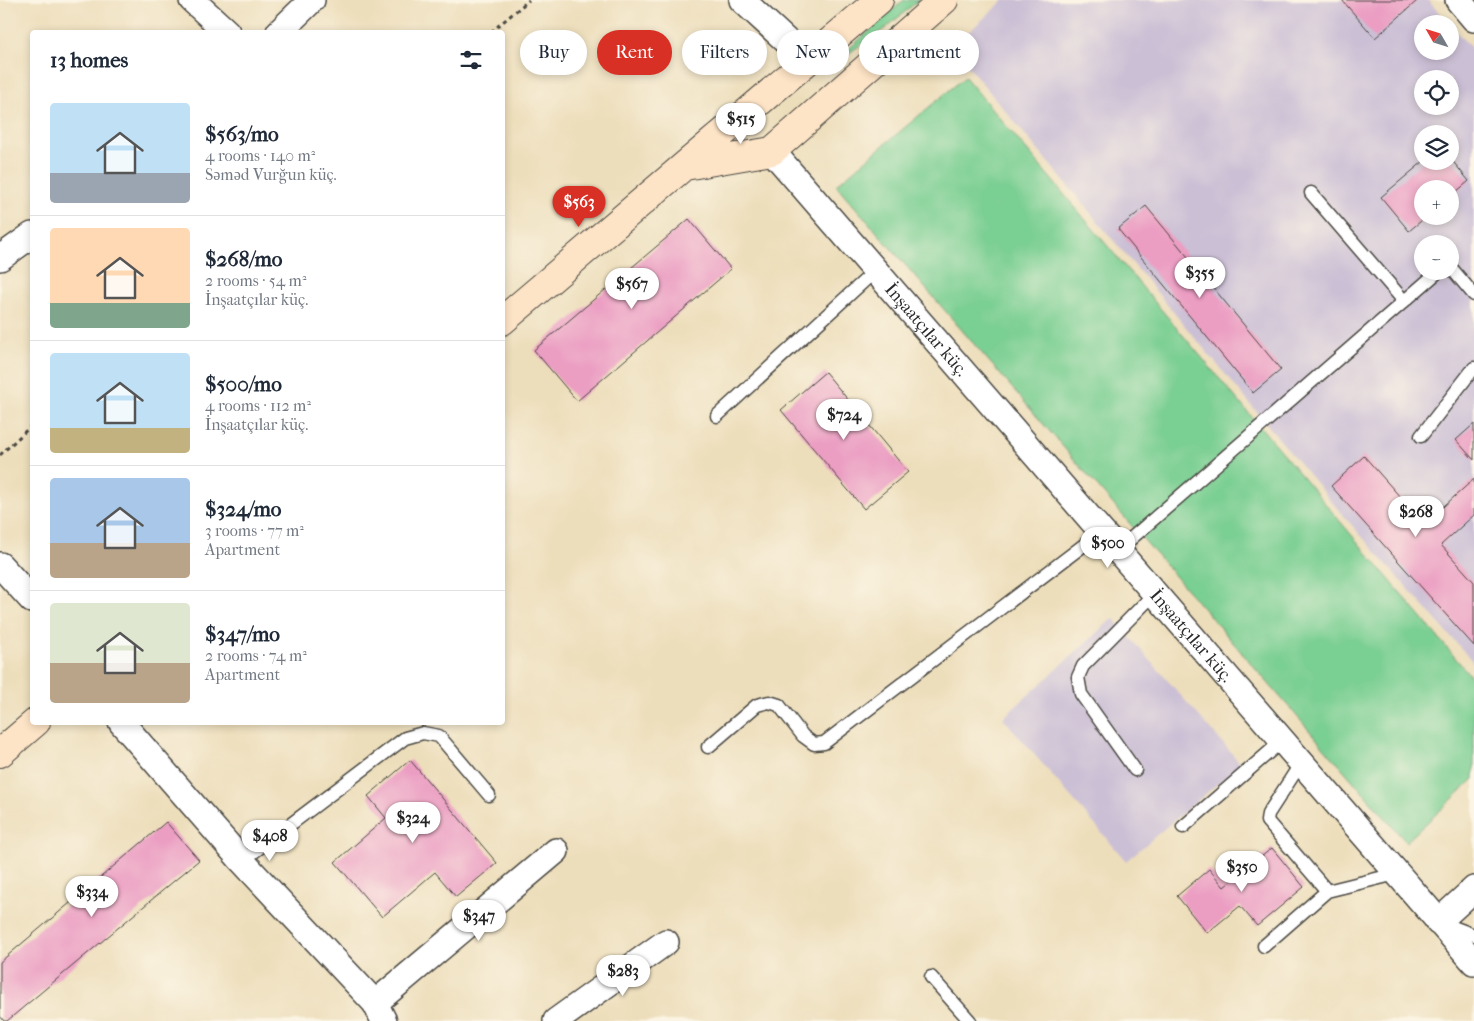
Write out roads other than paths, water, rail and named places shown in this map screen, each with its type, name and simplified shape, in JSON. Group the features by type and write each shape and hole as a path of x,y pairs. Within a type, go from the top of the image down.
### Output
{"main road":[{"path":"842,30 878,0"},
{"path":"684,166 772,150 944,0"},
{"path":"505,318 790,75"},
{"path":"745,114 772,150"},
{"path":"0,753 33,725"}],"street":[{"path":"192,0 225,30"},
{"path":"281,30 312,0"},
{"path":"742,0 777,32"},
{"path":"1458,0 1474,19"},
{"name":"İnşaatçılar küç.","path":"772,150 1474,962"},
{"path":"0,258 30,236"},
{"path":"0,565 30,598"},
{"path":"125,725 242,861 380,1012 556,851"},
{"path":"1438,922 1474,888"},
{"path":"556,1021 666,942"}],"lane":[{"path":"1311,193 1404,302"},
{"path":"717,416 875,271"},
{"path":"1459,277 1474,295"},
{"path":"1118,550 1429,280"},
{"path":"1421,436 1474,368"},
{"path":"708,746 758,705 769,702 779,706 803,736 814,744 824,743 1101,532"},
{"path":"1135,770 1081,694 1078,677 1083,666 1155,594"},
{"path":"242,861 405,738 423,733 439,736 490,795"},
{"path":"1183,826 1282,741"},
{"path":"1301,763 1268,814 1267,821 1326,891"},
{"path":"1264,946 1326,891 1396,874"},
{"path":"1438,922 1474,935"},
{"path":"931,978 970,1021"}]}
